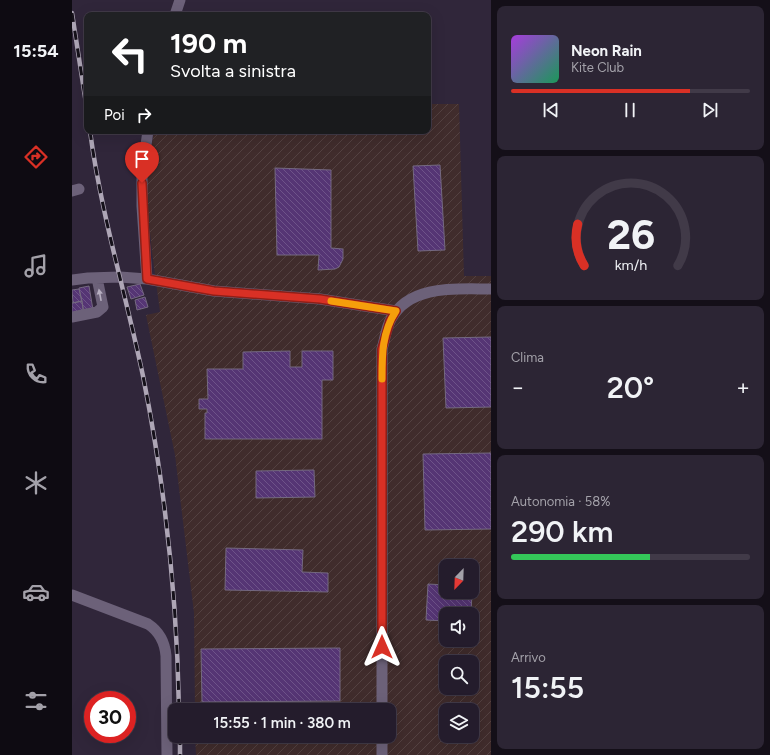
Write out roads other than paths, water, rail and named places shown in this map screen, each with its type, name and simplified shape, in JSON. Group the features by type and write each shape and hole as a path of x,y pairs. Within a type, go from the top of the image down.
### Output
{"street":[{"path":"176,12 180,0"},
{"path":"147,279 142,206 142,172 148,134"},
{"path":"72,280 120,277 147,279 214,291 320,299 396,311"},
{"path":"72,318 97,312 103,307 97,278"},
{"path":"382,703 382,349 390,321 396,311 407,302 422,294 442,290 491,289"},
{"path":"72,594 148,624 155,629 165,643 167,755"},
{"path":"382,743 382,755"}],"railway":[{"path":"72,13 84,91"},
{"path":"90,134 107,224 143,376 158,459 173,584 179,703"},
{"path":"180,743 180,755"}]}
